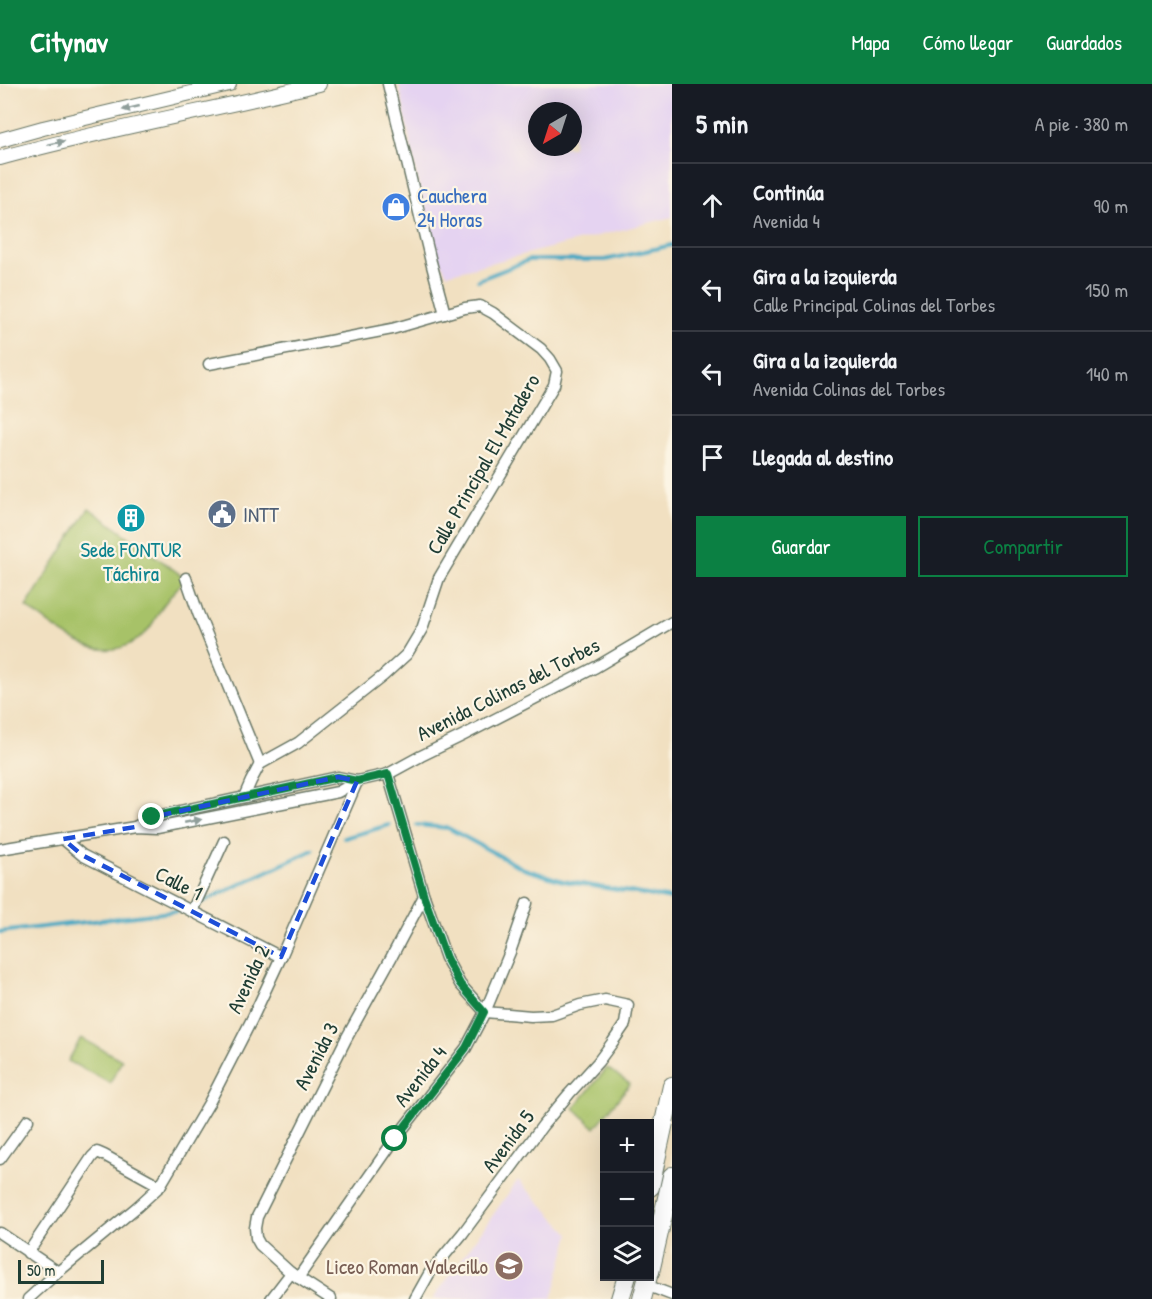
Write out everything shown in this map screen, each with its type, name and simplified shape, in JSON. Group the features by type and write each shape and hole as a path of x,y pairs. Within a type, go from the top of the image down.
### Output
{"highway":[{"path":"653,1173 672,1086"},
{"path":"646,1283 672,1176"},
{"path":"620,1299 625,1281"}],"street":[{"path":"0,141 43,128 229,84"},
{"path":"0,158 319,84"},
{"path":"388,84 445,314"},
{"name":"Calle Principal El Matadero","path":"209,364 392,329 465,308 480,306 541,349 557,371 554,385 439,578 422,629 407,654 383,676 298,743 260,764"},
{"path":"186,578 260,764 244,797"},
{"name":"Avenida Colinas del Torbes","path":"0,849 135,827 157,828 338,792 357,781 388,774 596,668 672,622"},
{"path":"388,774 424,896 446,958 460,984 484,1012"},
{"name":"Avenida Colinas del Torbes","path":"135,827 152,817 338,777 357,781"},
{"name":"Avenida 2","path":"28,1299 160,1186 209,1103 252,1019 357,781"},
{"name":"Calle 1","path":"63,839 82,855 280,957"},
{"path":"192,911 224,841"},
{"name":"Avenida 3","path":"295,1276 260,1245 256,1238 257,1217 346,1039 424,896"},
{"name":"Avenida 4","path":"271,1299 295,1276 395,1139 466,1048 510,952 527,903"},
{"name":"Avenida 5","path":"415,1299 429,1274 463,1233 543,1125 612,1043 625,1024 628,1005 605,999 552,1015 531,1016 484,1012"},
{"path":"0,1159 28,1119"},
{"path":"28,1253 92,1157 98,1152 160,1186"},
{"path":"0,1233 58,1272"},
{"path":"295,1276 331,1299"},
{"path":"646,1283 672,1295"}],"highlighted area":[{"path":"338,777 357,781 281,957 82,855 63,839 135,827 152,817"}],"shaded area":[{"path":"399,84 672,84 672,217 447,274 429,240"},
{"name":"Liceo Roman Valecillo","path":"518,1180 570,1234 552,1299 433,1299"}],"green space":[{"path":"89,508 185,578 147,631 128,645 113,649 98,649 68,637 26,607"},
{"path":"81,1038 122,1060 110,1083 68,1061"},
{"path":"607,1068 630,1084 595,1128 574,1108"}],"waterway":[{"path":"478,280 529,260 605,260 672,245"},
{"path":"344,838 389,825"},
{"path":"417,825 448,828 524,869 563,881 672,899"},
{"path":"200,903 313,850"},
{"path":"0,932 179,911"}],"place":[{"name":"Cauchera 24 Horas","path":"396,207"},
{"name":"INTT","path":"222,514"},
{"name":"Sede FONTUR Táchira","path":"131,518"},
{"name":"Liceo Roman Valecillo","path":"509,1266"}],"route":[{"path":"152,817 338,777 357,781 388,774 424,896 446,958 460,984 484,1012 466,1048 395,1139"}]}
